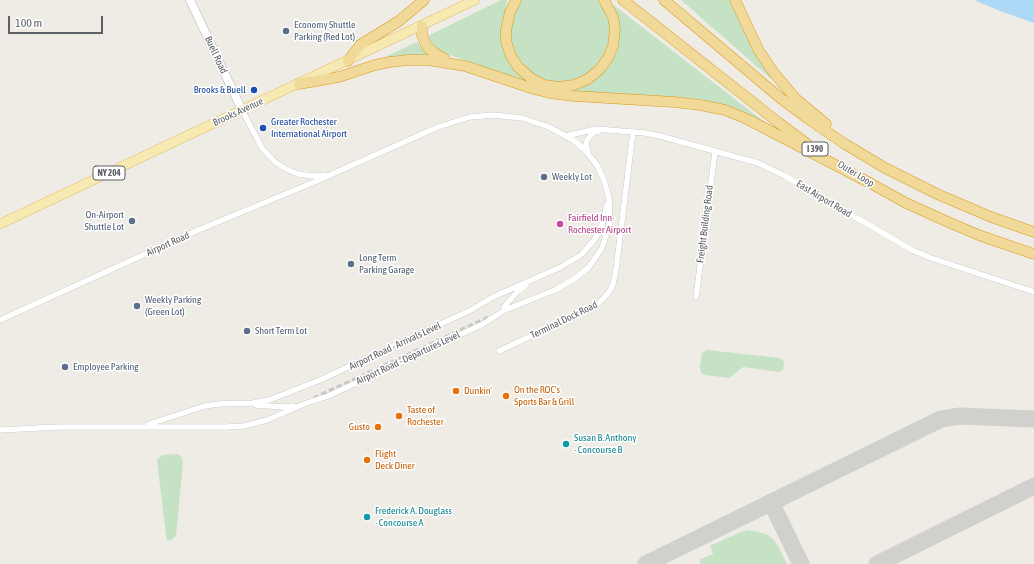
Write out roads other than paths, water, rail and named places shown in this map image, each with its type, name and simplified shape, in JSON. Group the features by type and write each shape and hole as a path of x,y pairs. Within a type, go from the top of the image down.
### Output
{"highway":[{"path":"348,61 360,45 399,21 424,0"},
{"path":"516,0 510,12 506,26 506,41 511,56 518,67 532,79 544,85 559,87 574,85 588,79 600,69 608,58 614,42 614,29 612,18 604,0"},
{"name":"Outer Loop","path":"623,0 779,123 816,150 866,181 906,203 948,222 981,236 1034,254"},
{"name":"Outer Loop","path":"664,0 788,104 831,134 885,168 926,189 969,208 1034,232"},
{"path":"735,0 762,55 788,90 818,117 885,168"},
{"path":"422,26 421,31 423,38 430,50 440,56 465,66 550,93 574,96 686,103 725,110 761,125 866,181"},
{"path":"299,84 339,77 375,66 403,60 434,60 465,66"}],"main road":[{"name":"Brooks Avenue","path":"0,224 475,0"},
{"path":"0,220 16,216"}],"street":[{"name":"Buell Road","path":"190,0 242,110"},
{"name":"Airport Road","path":"242,110 262,148 282,167 294,173 307,176 322,176 337,172"},
{"name":"Airport Road","path":"0,320 196,231 337,172 443,125 476,116 499,115 522,118 544,125 566,136 578,143 599,168 607,189"},
{"name":"East Airport Road","path":"566,136 596,129 655,135 758,163 780,173 912,250 1034,292"},
{"name":"East Airport Road","path":"588,154 586,145 587,140 594,132 607,130"},
{"name":"Terminal Dock Road","path":"499,351 591,308 600,302 609,292 616,270 633,132"},
{"name":"Freight Building Road","path":"696,297 715,152"},
{"name":"Airport Road - Departures Level","path":"135,427 223,428 255,423 272,418 297,406 328,396 486,323 504,309 562,286 582,274 598,255 607,236 610,214 607,189"},
{"name":"Airport Road - Arrivals Level","path":"135,427 163,421 211,405 269,400 315,382 471,310 493,297 561,267 578,257 595,239 606,213 607,189"},
{"name":"Airport Road - Arrivals Level","path":"504,309 518,290 543,275"},
{"name":"Airport Road - Arrivals Level","path":"242,403 283,408 297,406"},
{"path":"0,430 135,427"}],"water":[{"path":"974,0 1034,0 1034,23 1000,11"}],"tunnel":[{"path":"314,399 491,317"}],"place":[{"name":"Economy Shuttle Parking (Red Lot)","path":"286,31"},
{"name":"Brooks & Buell","path":"254,90"},
{"name":"Greater Rochester International Airport","path":"263,128"},
{"name":"Weekly Lot","path":"544,177"},
{"name":"On-Airport Shuttle Lot","path":"132,221"},
{"name":"Fairfield Inn- Rochester Airport","path":"560,224"},
{"name":"Long Term Parking Garage","path":"351,264"},
{"name":"Weekly Parking (Green Lot)","path":"137,306"},
{"name":"Short Term Lot","path":"247,331"},
{"name":"Employee Parking","path":"65,367"},
{"name":"Dunkin'","path":"456,391"},
{"name":"On the ROC's Sports Bar & Grill","path":"506,396"},
{"name":"Taste of Rochester","path":"399,416"},
{"name":"Gusto","path":"378,427"},
{"name":"Susan B. Anthony - Concourse B","path":"566,444"},
{"name":"Flight Deck Diner","path":"367,460"},
{"name":"Frederick A. Douglass - Concourse A","path":"367,517"}]}
